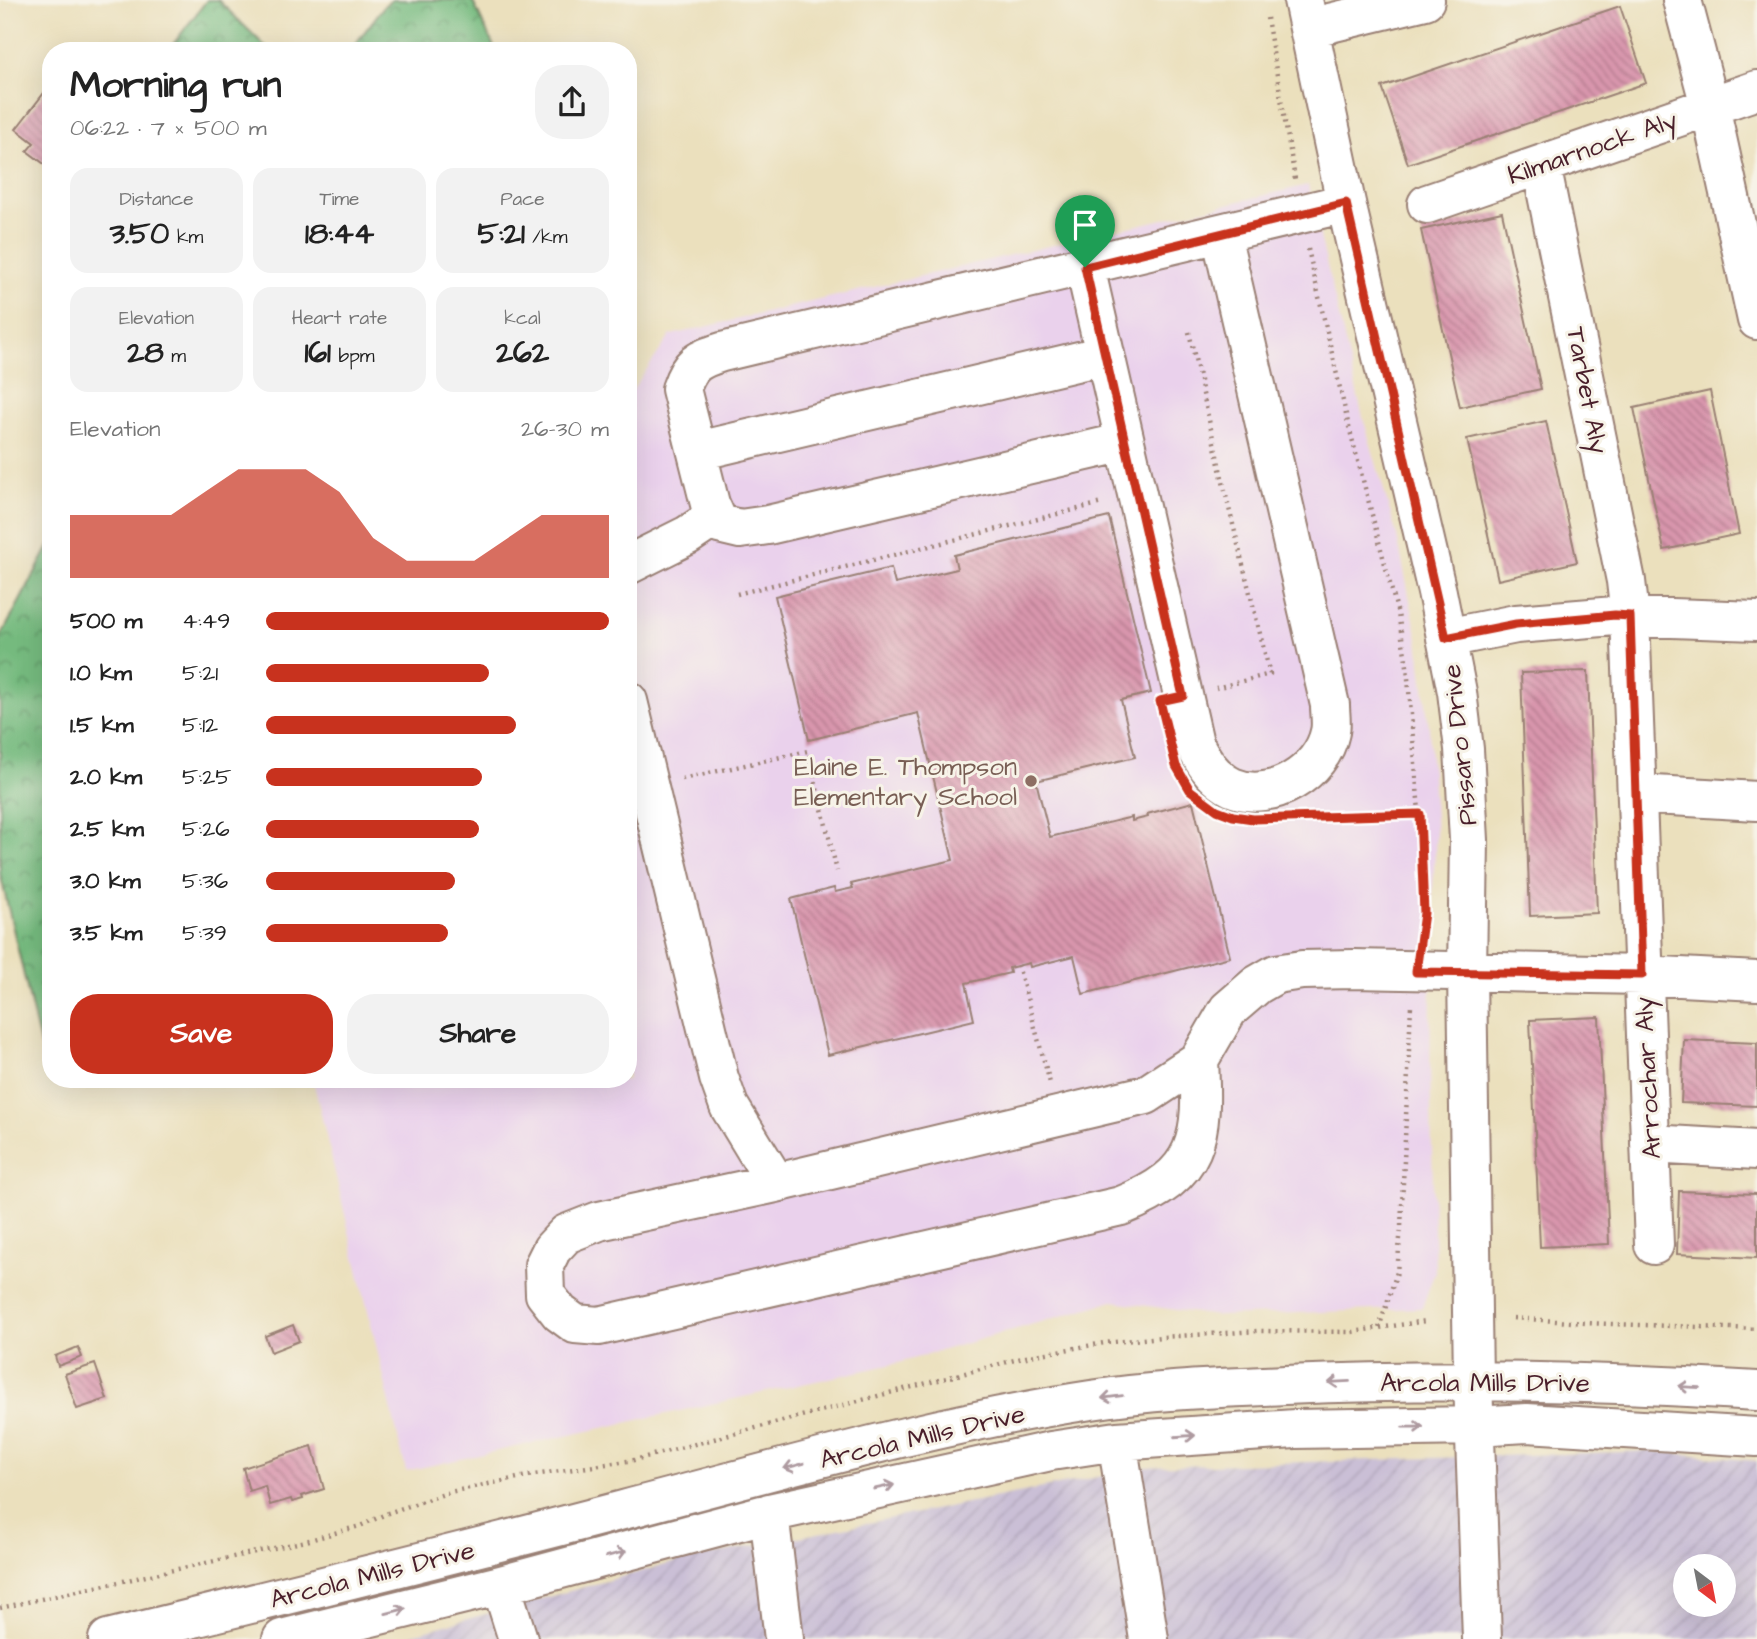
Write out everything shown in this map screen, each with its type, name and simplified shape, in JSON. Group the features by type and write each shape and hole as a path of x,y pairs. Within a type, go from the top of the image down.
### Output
{"street":[{"path":"1306,14 1425,0"},
{"path":"1682,0 1710,106 1757,320"},
{"name":"Pissaro Drive","path":"1306,14 1457,692 1469,841 1467,972 1473,1380 1482,1639"},
{"name":"Kilmarnock Aly","path":"1427,204 1757,90"},
{"name":"Tarbet Aly","path":"1541,165 1626,581 1630,616"},
{"path":"1125,442 768,525 740,529 719,524 715,517 681,389 686,373 698,359 722,352 1346,203"},
{"path":"1085,267 1194,743 1203,762 1233,787 1252,791 1274,789 1297,779 1318,760 1330,733 1330,705 1221,234"},
{"path":"698,451 1105,355"},
{"path":"637,560 688,535 715,517"},
{"path":"1446,638 1526,622 1615,615 1757,621"},
{"name":"Arrochar Aly","path":"1630,616 1654,1245"},
{"path":"637,736 719,1078 729,1106 776,1183"},
{"path":"1637,794 1757,800"},
{"path":"1199,1060 1201,1105 1197,1139 1187,1161 1168,1182 1145,1197 1121,1206 599,1326 575,1324 560,1313 545,1294 544,1265 552,1249 566,1234 599,1221 776,1183 1146,1095 1199,1060 1228,1010 1257,985 1276,974 1302,970 1354,969 1642,975 1757,981"},
{"path":"1650,1144 1757,1150"},
{"name":"Arcola Mills Drive","path":"108,1639 509,1541 900,1438 1090,1400 1166,1390 1473,1380 1626,1383 1757,1391"},
{"name":"Arcola Mills Drive","path":"282,1639 501,1585 769,1513 1051,1451 1117,1441 1295,1429 1527,1423 1757,1437"},
{"path":"1117,1441 1149,1639"},
{"path":"769,1513 783,1639"},
{"path":"501,1585 518,1639"}],"path":[{"path":"1267,13 1302,214 1348,423 1398,614 1407,666 1420,814 1424,913 1409,1022 1401,1227 1397,1272 1379,1328"},
{"path":"1183,696 1270,674 1189,332"},
{"path":"737,594 1110,501"},
{"path":"650,786 808,751 837,871"},
{"path":"1294,819 1420,814"},
{"path":"1018,965 1050,1084"},
{"path":"1513,1318 1757,1329"},
{"path":"0,1608 317,1538 450,1492 527,1476 634,1460 1030,1356 1104,1343 1162,1337 1258,1331 1352,1332 1426,1321"}],"shaded area":[{"name":"Elaine E. Thompson Elementary School","path":"1308,185 1362,414 1397,536 1418,640 1429,728 1436,834 1432,904 1430,1070 1435,1271 1422,1308 1218,1316 1113,1301 898,1363 406,1471 315,1088 637,1088 637,383 671,335"},
{"path":"1653,1451 1757,1461 1757,1639 395,1639 679,1561 1147,1467"}],"green space":[{"path":"207,0 218,0 261,42 175,42"},
{"path":"392,0 472,0 492,42 357,42 385,5"},
{"path":"42,560 40,1044 0,873 0,638"}],"building":[{"path":"1620,6 1646,83 1408,164 1382,87"},
{"path":"42,96 42,162 27,151 34,143 16,129"},
{"path":"1502,212 1541,389 1460,407 1421,230"},
{"path":"1710,391 1739,534 1664,550 1634,408"},
{"path":"1546,421 1577,562 1498,580 1467,439"},
{"name":"Elaine E. Thompson Elementary School","path":"1109,517 1151,693 1121,700 1135,757 1036,781 1050,837 1132,817 1132,821 1148,817 1147,814 1193,802 1230,957 1083,994 1074,956 1030,967 1029,963 1009,968 1010,973 966,983 974,1020 828,1055 791,899 834,888 835,892 853,888 851,884 953,860 918,713 809,740 775,596 891,568 895,584 957,569 954,555"},
{"path":"1588,671 1597,913 1530,916 1521,673"},
{"path":"1599,1017 1609,1244 1540,1247 1530,1020"},
{"path":"1684,1040 1757,1043 1757,1106 1681,1103"},
{"path":"1679,1191 1757,1194 1757,1258 1677,1254"},
{"path":"293,1325 299,1341 271,1352 265,1336"},
{"path":"78,1347 82,1357 58,1366 55,1356"},
{"path":"95,1364 107,1399 77,1409 65,1374"},
{"path":"312,1446 324,1489 302,1496 303,1499 292,1502 291,1499 270,1505 265,1486 249,1491 243,1468"}],"place":[{"name":"Elaine E. Thompson Elementary School","path":"1031,781"}],"route":[{"path":"1346,203 1446,638 1516,624 1630,616 1633,642 1642,975 1416,972 1424,913 1420,814 1253,819 1217,810 1190,790 1176,766 1160,701 1183,696 1085,267 1346,203"}]}
